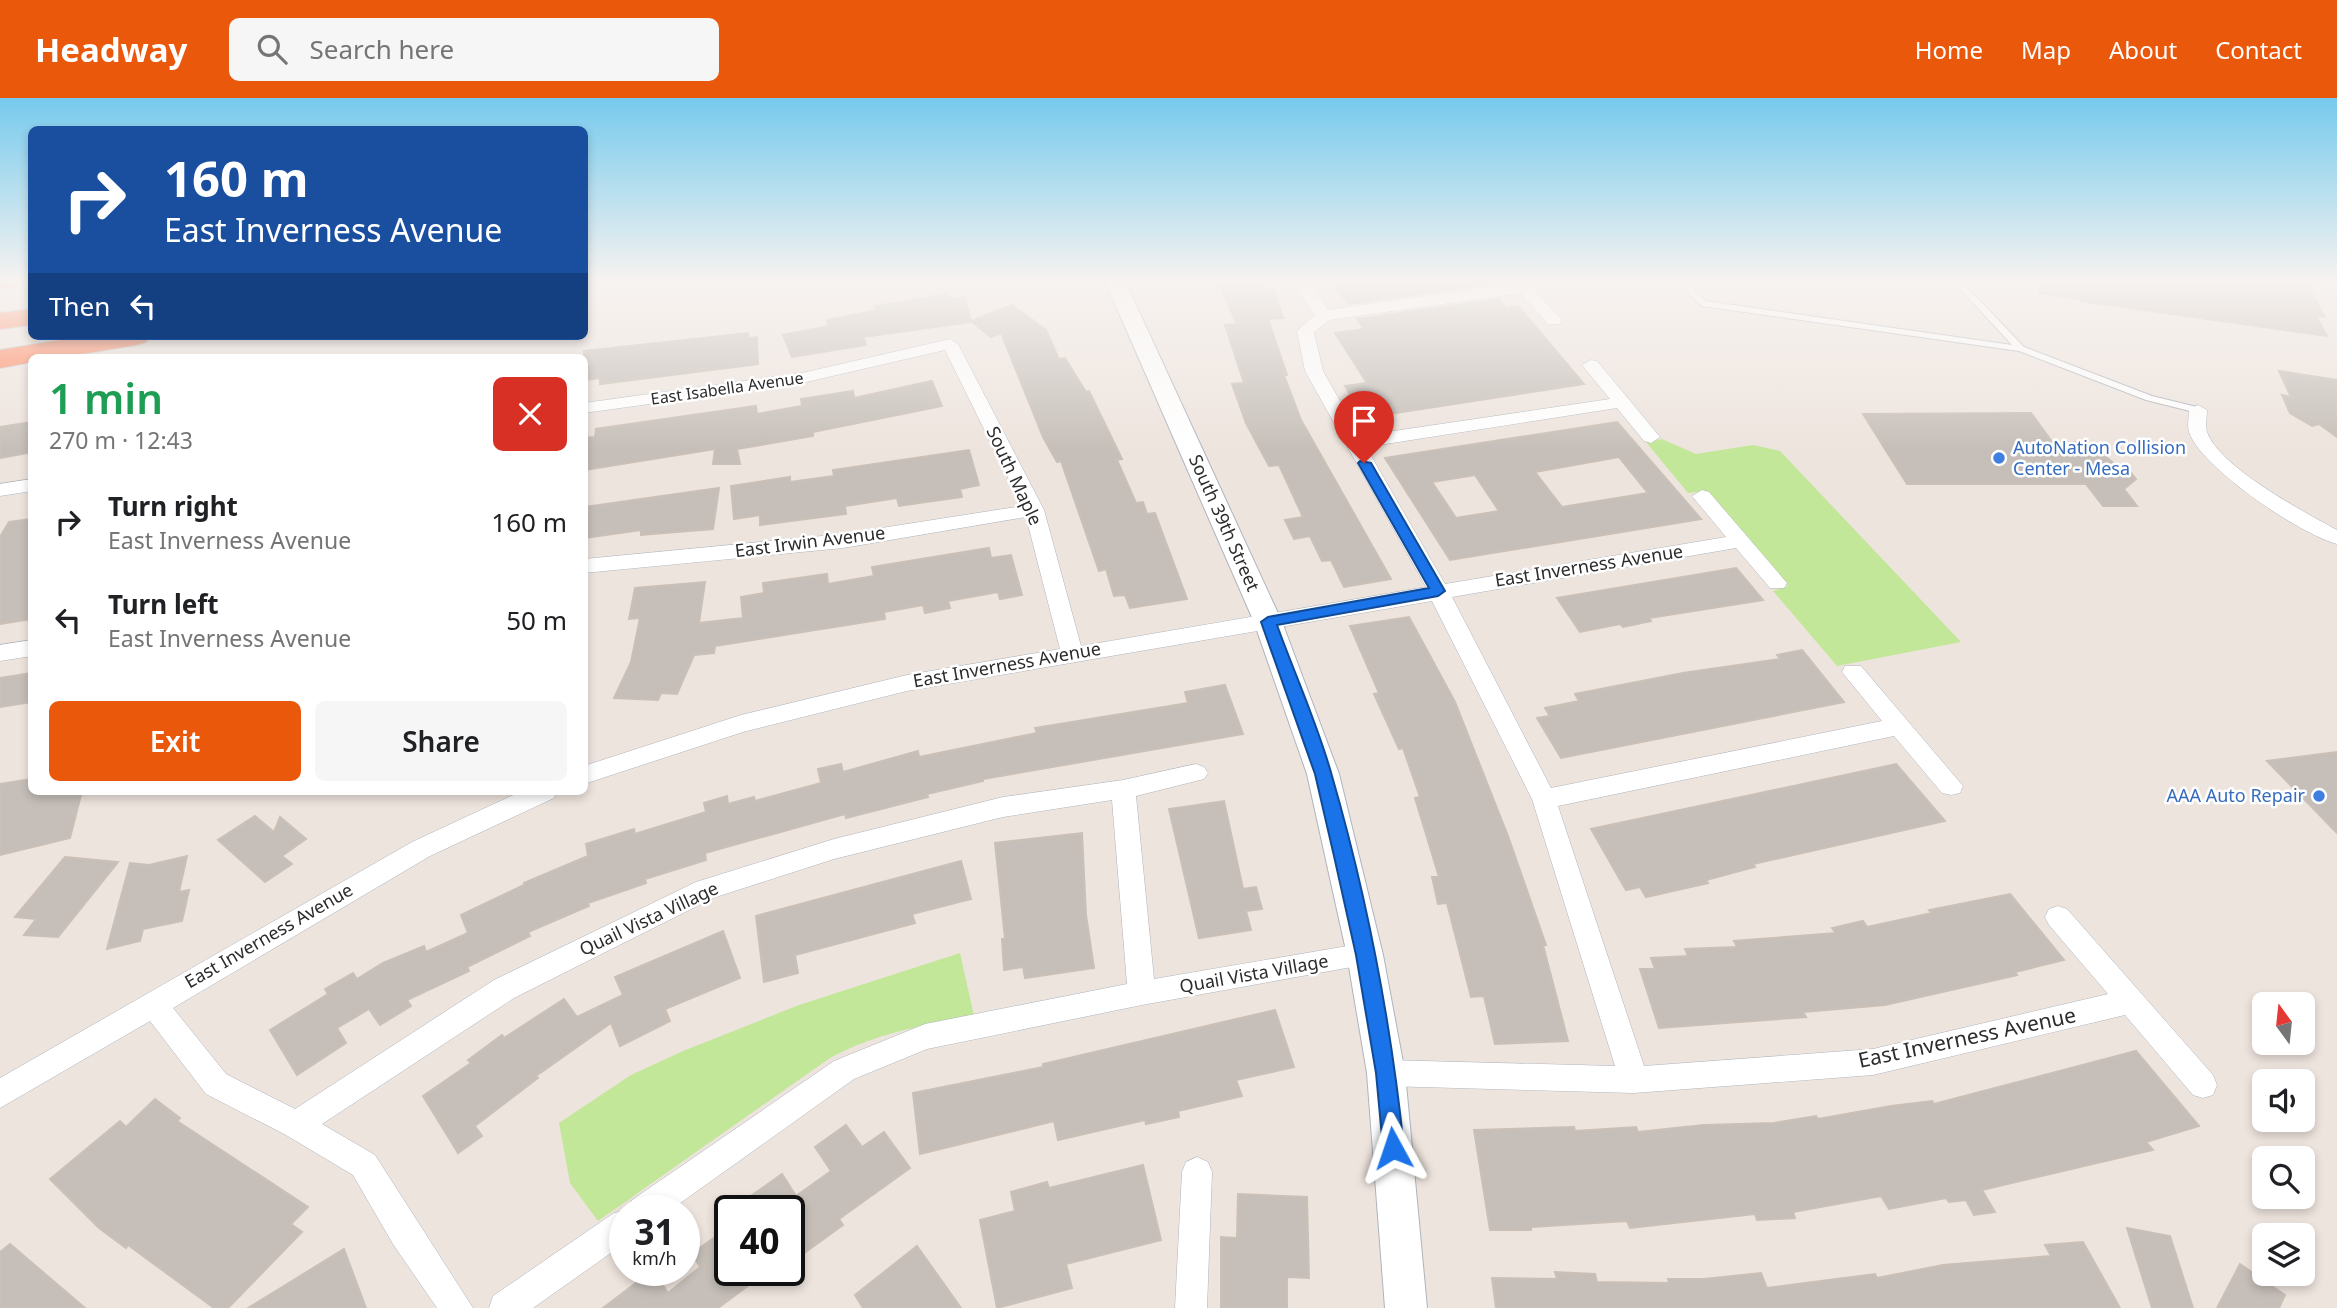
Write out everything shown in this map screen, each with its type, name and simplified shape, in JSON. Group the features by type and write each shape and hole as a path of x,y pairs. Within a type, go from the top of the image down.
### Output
{"highway":[{"path":"30,354 112,340"},
{"path":"0,359 28,354"}],"street":[{"name":"South 39th Street","path":"1140,337 1268,622 1324,774 1365,955 1386,1073 1406,1308"},
{"path":"1306,337 1314,371 1438,591 1544,799 1634,1080"},
{"name":"East Isabella Avenue","path":"588,407 802,378 950,344"},
{"name":"South Maple","path":"950,344 1034,510 1072,654"},
{"path":"1591,365 1651,437"},
{"path":"1353,443 1622,402"},
{"path":"2198,410 2198,434 2220,461 2273,504 2337,538"},
{"path":"0,490 28,486"},
{"path":"1702,496 1777,583"},
{"name":"East Irwin Avenue","path":"588,565 843,541 1034,510"},
{"name":"East Inverness Avenue","path":"588,774 741,724 894,686 1740,541"},
{"path":"0,653 28,649"},
{"path":"1853,672 1951,786"},
{"path":"1544,799 1899,726"},
{"name":"Quail Vista Village","path":"296,1125 504,989 705,890 834,849 1003,807 1123,789 1196,774"},
{"path":"1123,789 1142,993"},
{"name":"East Inverness Avenue","path":"0,1094 421,849 536,795"},
{"path":"2058,916 2203,1084"},
{"name":"Quail Vista Village","path":"666,1195 844,1070 925,1037 1142,993 1365,955"},
{"name":"East Inverness Avenue","path":"1386,1073 1634,1080 1873,1062 2131,1001"},
{"path":"153,1003 216,1084 296,1125 364,1165 404,1233 457,1308"},
{"path":"1191,1308 1197,1172"},
{"path":"505,1308 609,1235"}],"lane":[{"path":"1941,337 2021,349 2149,398 2198,410"},
{"path":"2010,337 2021,349"}],"green space":[{"path":"1662,439 1696,454 1753,445 1780,451 1961,642 1837,666 1773,591 1788,586 1706,491 1688,493 1646,442"},
{"path":"960,953 974,1016 883,1036 830,1058 635,1195 609,1195 609,1213 598,1221 570,1183 559,1123 631,1075 683,1051 799,1005"}],"building":[{"path":"707,337 757,337 758,364 600,384 600,378 588,380 588,354 584,354 584,351"},
{"path":"784,337 863,337 866,345 792,357"},
{"path":"1003,337 1049,337 1059,359 1065,358 1086,392 1089,391 1122,459 1117,460 1136,503 1143,502 1147,514 1155,513 1187,599 1130,608 1125,595 1114,596 1106,569 1099,571 1061,461 1057,462 1043,437"},
{"path":"1229,337 1274,337 1287,375 1284,375 1301,420 1391,579 1344,587 1331,560 1322,561 1310,536 1294,539 1285,520 1303,517 1279,465 1269,466 1246,423 1232,384 1244,383"},
{"path":"1338,337 1545,337 1584,384 1364,418 1345,386 1367,383"},
{"path":"2279,371 2337,380 2337,437 2319,424 2312,426 2290,413 2282,395 2291,397"},
{"path":"932,381 942,406 813,432 813,436 737,449 740,464 713,464 715,449 588,469 588,438 595,437 596,429 756,406 757,414 802,406 801,399 853,391 854,398"},
{"name":"AutoNation Collision Center - Mesa","path":"2031,413 2053,443 2080,442 2084,448 2096,448 2119,468 2127,468 2136,479 2124,489 2137,506 2103,506 2086,484 1907,484 1863,414"},
{"path":"1617,422 1701,519 1450,560 1385,458","holes":["1619,457 1648,493 1562,507 1535,472","1475,475 1499,511 1456,518 1432,482"]},
{"path":"28,423 28,453 0,458 0,427"},
{"path":"969,450 979,485 960,489 962,497 899,506 897,498 845,506 846,514 760,525 760,515 734,519 731,486 790,477 790,482 834,476 833,470"},
{"path":"719,488 713,529 641,535 641,530 588,537 588,506"},
{"path":"28,520 28,620 0,624 0,537 9,522"},
{"path":"989,548 991,558 1011,555 1022,595 1000,599 998,592 948,601 950,608 925,613 923,605 884,612 885,619 715,646 714,653 694,655 677,694 661,693 658,700 614,698 631,662 640,618 629,619 635,588 705,582 699,623 743,618 741,597 764,593 763,583 827,574 828,584 874,576 872,567"},
{"path":"1736,568 1763,600 1649,618 1651,621 1623,627 1620,624 1580,632 1557,598"},
{"path":"1409,617 1455,702 1508,836 1546,945 1543,945 1568,1041 1495,1044 1484,996 1471,997 1447,903 1438,904 1432,877 1439,877 1415,798 1420,797 1403,748 1399,749 1374,694 1379,693 1350,626"},
{"path":"1802,650 1844,702 1561,758 1537,718 1550,716 1545,708 1579,701 1575,694 1683,673 1780,659 1777,655"},
{"path":"28,674 28,703 0,707 0,678"},
{"path":"1225,685 1243,734 983,779 927,794 928,797 846,818 845,814 705,853 706,860 645,879 646,883 588,903 589,906 528,932 530,936 467,967 469,971 407,1000 411,1006 380,1025 369,1009 337,1028 346,1043 297,1075 270,1030 328,994 325,989 353,973 357,979 383,963 424,946 426,952 468,933 461,915 524,883 588,856 586,844 634,829 635,834 706,812 704,803 727,796 728,804 754,797 755,801 821,783 818,769 841,764 843,772 918,751 919,757 1037,733 1035,728 1188,703 1185,692"},
{"name":"AAA Auto Repair","path":"2337,752 2337,833 2267,761"},
{"path":"1896,764 1945,821 1753,864 1755,867 1706,880 1708,883 1646,897 1640,887 1626,890 1591,829"},
{"path":"28,780 28,795 81,795 70,838 0,855 0,784"},
{"path":"1224,801 1243,889 1256,887 1262,909 1246,911 1251,930 1199,938 1169,809"},
{"path":"255,816 274,832 280,817 306,839 282,856 292,864 265,882 218,840"},
{"path":"1082,833 1086,915 1094,968 1025,978 1023,967 1004,970 1002,939 1005,939 995,843"},
{"path":"187,856 179,892 189,890 182,921 143,929 140,941 107,949 130,863 149,865"},
{"path":"65,857 118,862 58,937 24,935 36,919 15,917"},
{"path":"961,861 971,899 912,914 915,923 795,955 798,973 764,982 756,916"},
{"path":"2010,894 2064,960 2015,972 2017,975 1885,1005 1803,1012 1806,1017 1659,1028 1640,969 1655,969 1651,958 1688,956 1685,949 1737,947 1734,941 1836,933 1832,928 1863,921 1867,927 1932,913 1929,910"},
{"path":"723,931 740,978 665,1009 670,1021 620,1046 611,1023 536,1076 538,1078 475,1126 482,1136 458,1153 423,1096 471,1063 468,1060 502,1035 504,1038 564,999 577,1017 623,995 615,977"},
{"path":"1275,1010 1294,1067 1236,1080 1242,1096 1178,1111 1179,1117 1146,1124 1145,1120 1058,1140 1054,1121 920,1154 913,1093 1043,1067 1043,1064"},
{"path":"2136,1051 2199,1126 2146,1142 2153,1150 1982,1190 1995,1212 1974,1215 1966,1200 1949,1202 1946,1198 1889,1209 1881,1196 1793,1212 1795,1218 1757,1220 1755,1214 1630,1228 1627,1221 1531,1227 1531,1230 1490,1230 1474,1130 1574,1127 1575,1131 1636,1127 1638,1132 1704,1125 1774,1123 1816,1116 1818,1119 1891,1106 1932,1101 1934,1104"},
{"path":"155,1099 180,1118 177,1121 308,1207 291,1224 302,1232 228,1308 214,1308 128,1245 126,1248 99,1228 50,1179 120,1121 126,1127"},
{"path":"846,1125 862,1147 884,1132 910,1168 839,1219 843,1225 805,1252 805,1195 797,1195 831,1171 815,1147"},
{"path":"1143,1165 1161,1240 1066,1264 1072,1288 997,1308 980,1220 1015,1211 1011,1192 1047,1182 1049,1188"},
{"path":"782,1174 795,1195 752,1195"},
{"path":"1238,1194 1307,1197 1309,1278 1287,1277 1287,1308 1221,1308 1221,1237 1237,1238"},
{"path":"2127,1228 2170,1236 2193,1308 2152,1308"},
{"path":"714,1238 714,1286 748,1286 718,1308 603,1308 632,1286 663,1286 668,1293 677,1286 700,1286 700,1248"},
{"path":"2083,1242 2120,1308 1496,1308 1492,1278 1557,1279 1555,1272 1595,1274 1597,1282 1669,1283 1668,1279 1704,1279 1761,1273 1767,1288 1875,1274 1877,1278 1943,1265 2051,1256 2045,1245"},
{"path":"10,1244 85,1308 0,1308 0,1252"},
{"path":"917,1246 961,1308 863,1308 855,1295"},
{"path":"344,1249 366,1308 248,1308"},
{"path":"2240,1264 2252,1272 2252,1286 2272,1286 2285,1295 2279,1308 2217,1308"}],"place":[{"name":"AutoNation Collision Center - Mesa","path":"1999,458"},
{"name":"AAA Auto Repair","path":"2319,796"}],"route":[{"path":"1364,463 1438,591 1268,622 1324,774 1365,955 1386,1073 1393,1148"}]}
